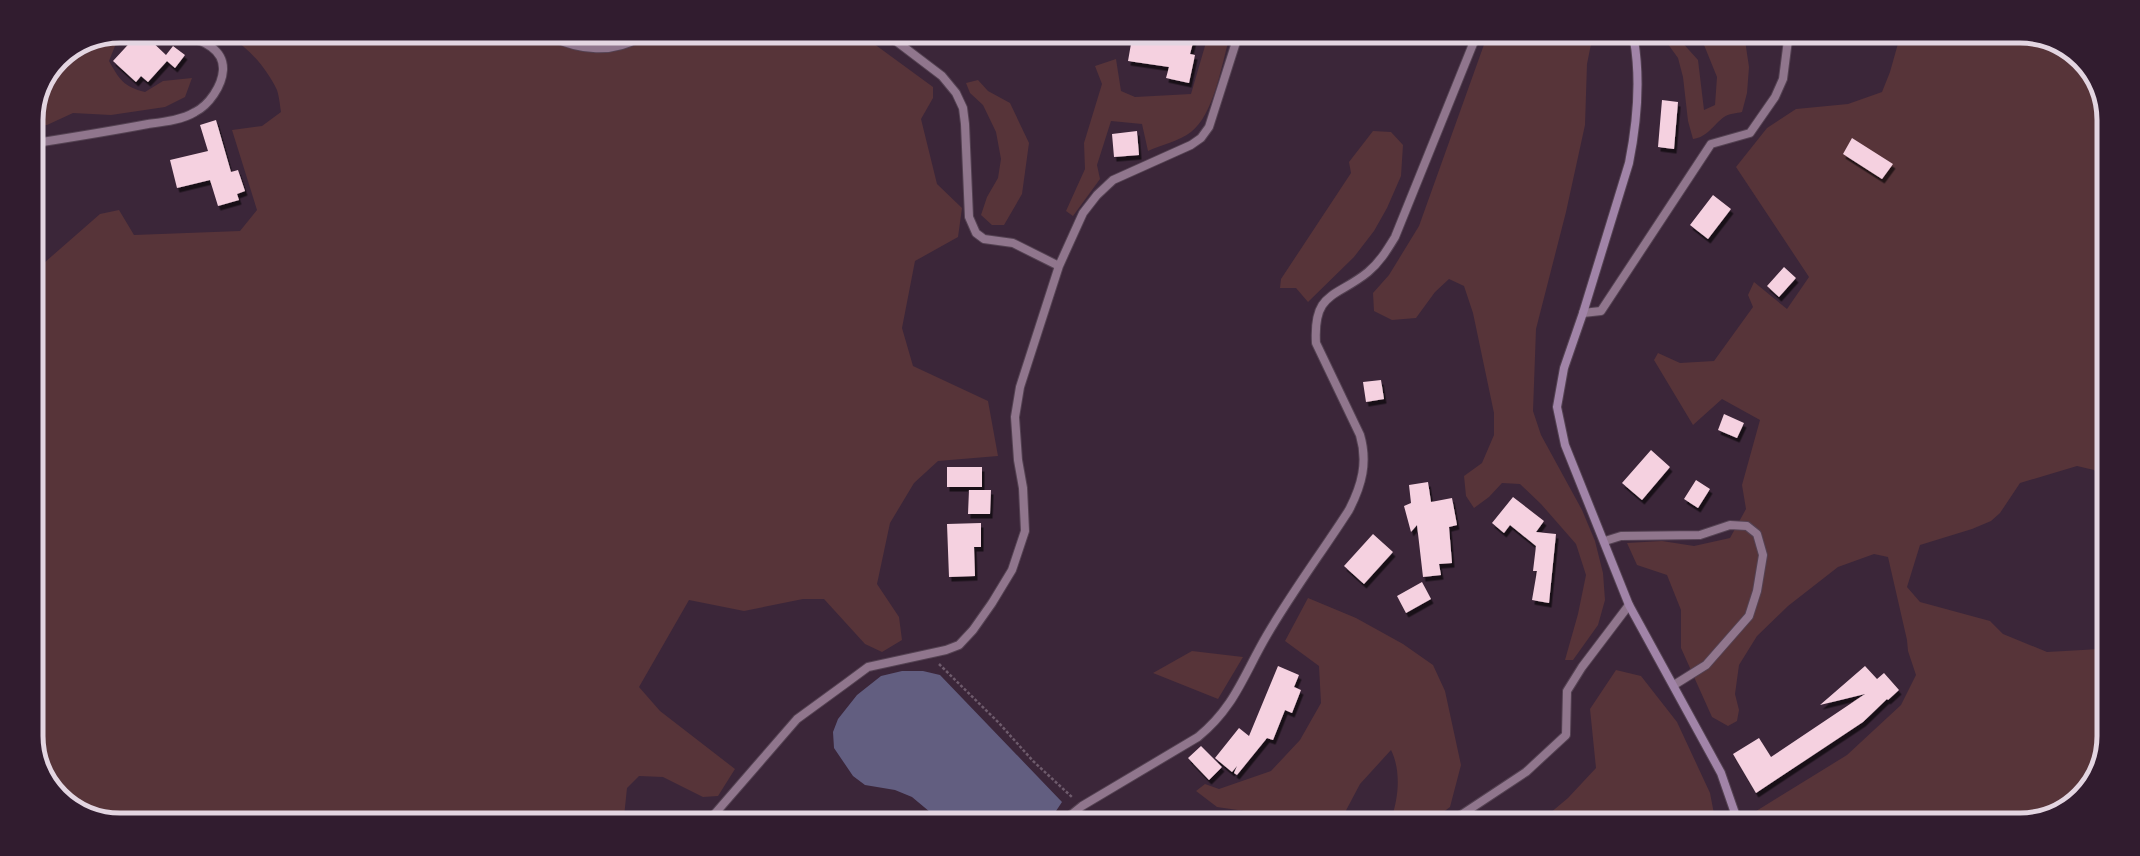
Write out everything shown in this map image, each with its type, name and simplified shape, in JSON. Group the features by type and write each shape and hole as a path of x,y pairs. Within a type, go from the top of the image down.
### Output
{"street":[{"path":"43,141 164,121 195,113 208,101 219,87 223,72 223,62 212,47 203,43"},
{"path":"567,43 574,46 601,49 630,43"},
{"path":"899,43 942,76 956,93 963,108 969,217 976,233 984,239 1013,243 1059,266"},
{"path":"715,813 797,719 868,667 894,660 929,654 959,645 973,630 992,604 1012,570 1025,531 1016,417 1020,387 1059,266 1083,213 1097,195 1113,180 1150,162 1170,156 1201,138 1210,126 1236,43"},
{"path":"1073,813 1082,806 1198,737 1214,724 1228,708 1267,634 1353,503 1360,489 1365,459 1364,447 1360,435 1316,343 1315,326 1319,310 1332,293 1368,272 1383,257 1395,237 1473,43"},
{"path":"1634,43 1638,93 1634,139 1629,163 1583,313 1564,368 1557,407 1565,445 1605,541 1629,605 1721,773 1736,813"},
{"path":"1583,313 1601,311 1711,144 1750,133 1775,97 1783,79 1788,43"},
{"path":"1605,541 1621,536 1700,535 1730,525 1747,526 1757,534 1763,555 1757,590 1749,616 1706,666 1674,686"},
{"path":"1464,813 1526,772 1566,735 1567,691 1582,667 1629,605"}],"path":[{"path":"929,654 999,723 1033,760 1082,806"}],"shaded area":[{"path":"116,43 109,61 119,77 132,88 145,92 163,81 192,78 185,97 165,107 111,115 73,113 43,125 44,105 56,77 69,62 77,56 105,44"},
{"path":"239,43 873,43 933,87 933,98 921,119 937,184 962,208 958,237 915,261 902,328 913,366 988,401 998,456 938,461 914,483 890,523 877,584 899,617 902,640 882,652 865,644 824,599 803,599 744,611 689,600 639,687 660,711 735,769 718,796 703,797 663,777 639,776 627,788 624,813 120,813 95,809 81,803 59,783 53,774 47,761 43,741 43,264 100,214 119,210 134,235 240,231 257,210 232,130 262,126 281,112 277,90 273,82 263,67"},
{"path":"1206,43 1228,43 1216,89 1206,114 1199,124 1191,132 1181,138 1148,151 1142,124 1111,121 1097,165 1100,179 1073,216 1066,211 1085,169 1084,143 1102,84 1095,66 1116,59 1121,91 1135,97 1191,94"},
{"path":"1485,43 1591,43 1587,64 1585,125 1566,212 1536,329 1533,411 1541,435 1582,510 1595,541 1603,573 1605,600 1598,625 1573,660 1565,660 1578,614 1586,575 1576,544 1541,504 1520,484 1502,483 1489,497 1474,508 1466,496 1464,476 1482,463 1494,435 1494,413 1473,313 1464,286 1449,279 1435,292 1416,318 1392,320 1374,311 1373,293 1389,275 1419,226"},
{"path":"1667,43 1683,43 1698,60 1704,110 1715,105 1717,77 1703,43 1745,43 1749,67 1747,93 1742,112 1726,116 1703,136 1693,139 1688,121 1683,77 1678,58"},
{"path":"1898,43 2035,44 2054,51 2067,59 2084,77 2093,95 2097,115 2097,473 2094,470 2077,466 2020,483 2000,513 1991,521 1972,529 1920,545 1907,587 1920,602 1990,621 2003,634 2047,652 2097,649 2096,751 2089,770 2078,787 2058,803 2045,809 2030,812 1753,813 1847,755 1901,705 1916,675 1908,651 1907,640 1888,557 1874,554 1838,567 1788,606 1757,636 1739,665 1735,694 1739,710 1737,721 1728,726 1712,717 1681,648 1681,610 1667,575 1637,565 1627,543 1662,541 1694,546 1730,538 1746,509 1742,485 1760,420 1722,399 1693,425 1654,360 1658,353 1680,363 1714,361 1753,307 1748,295 1754,282 1787,309 1809,277 1736,167 1767,128 1796,109 1848,104 1882,92 1890,72"},
{"path":"978,80 988,91 1010,103 1029,143 1022,194 1004,225 992,225 981,215 987,197 998,178 1001,159 996,132 983,105 970,93 966,83"},
{"path":"1373,131 1391,132 1403,145 1401,176 1387,208 1374,231 1354,257 1308,302 1296,288 1280,288 1281,279 1351,173 1349,162"},
{"path":"1308,598 1356,618 1403,644 1433,665 1445,691 1461,765 1450,807 1442,813 1393,813 1396,802 1398,775 1391,750 1360,784 1345,813 1258,813 1217,807 1196,791 1205,784 1219,789 1271,771 1300,740 1321,703 1319,666 1285,641"},
{"path":"1192,651 1243,657 1218,699 1153,673"},
{"path":"1616,670 1641,676 1677,722 1710,793 1714,813 1550,813 1568,798 1596,768 1590,709"},
{"path":"902,671 923,671 940,675 1062,802 1055,813 931,813 912,797 895,790 865,785 853,776 834,748 833,732 838,719 857,695 881,676"}],"building":[{"path":"130,43 153,43 166,55 173,46 185,55 175,68 167,61 148,82 141,76 136,82 113,61"},
{"path":"1131,43 1193,43 1190,54 1195,55 1189,83 1166,78 1169,67 1128,61"},
{"path":"1662,100 1678,102 1674,149 1658,147"},
{"path":"216,120 231,172 238,170 245,191 237,194 239,200 218,206 210,180 177,188 170,160 208,151 200,125"},
{"path":"1137,131 1139,155 1114,157 1112,134"},
{"path":"1852,138 1893,164 1882,179 1843,154"},
{"path":"1713,195 1731,209 1708,239 1690,225"},
{"path":"1784,267 1796,278 1779,297 1767,286"},
{"path":"1381,380 1384,399 1366,402 1363,382"},
{"path":"1724,414 1744,423 1737,438 1718,430"},
{"path":"1651,450 1670,467 1642,500 1622,483"},
{"path":"947,467 982,467 982,487 947,487"},
{"path":"1696,480 1710,489 1698,508 1684,499"},
{"path":"1428,482 1431,502 1452,498 1457,525 1449,527 1452,563 1439,564 1441,575 1423,577 1417,525 1411,532 1404,506 1411,503 1409,485"},
{"path":"969,490 991,490 990,514 968,514"},
{"path":"1513,497 1544,521 1536,532 1556,534 1549,603 1532,600 1537,571 1533,571 1536,546 1510,525 1504,533 1492,523"},
{"path":"981,523 981,547 974,547 975,576 949,577 947,524"},
{"path":"1373,534 1393,552 1364,584 1344,566"},
{"path":"1422,582 1431,599 1406,613 1397,596"},
{"path":"1278,666 1299,675 1294,687 1301,690 1292,713 1285,710 1273,740 1267,738 1237,775 1234,773 1237,766 1232,772 1215,758 1239,728 1249,736"},
{"path":"1865,666 1877,679 1884,673 1899,690 1888,700 1887,699 1863,722 1756,793 1733,754 1759,738 1771,757 1865,694 1820,705"},
{"path":"1201,746 1222,767 1209,780 1188,758"}]}
